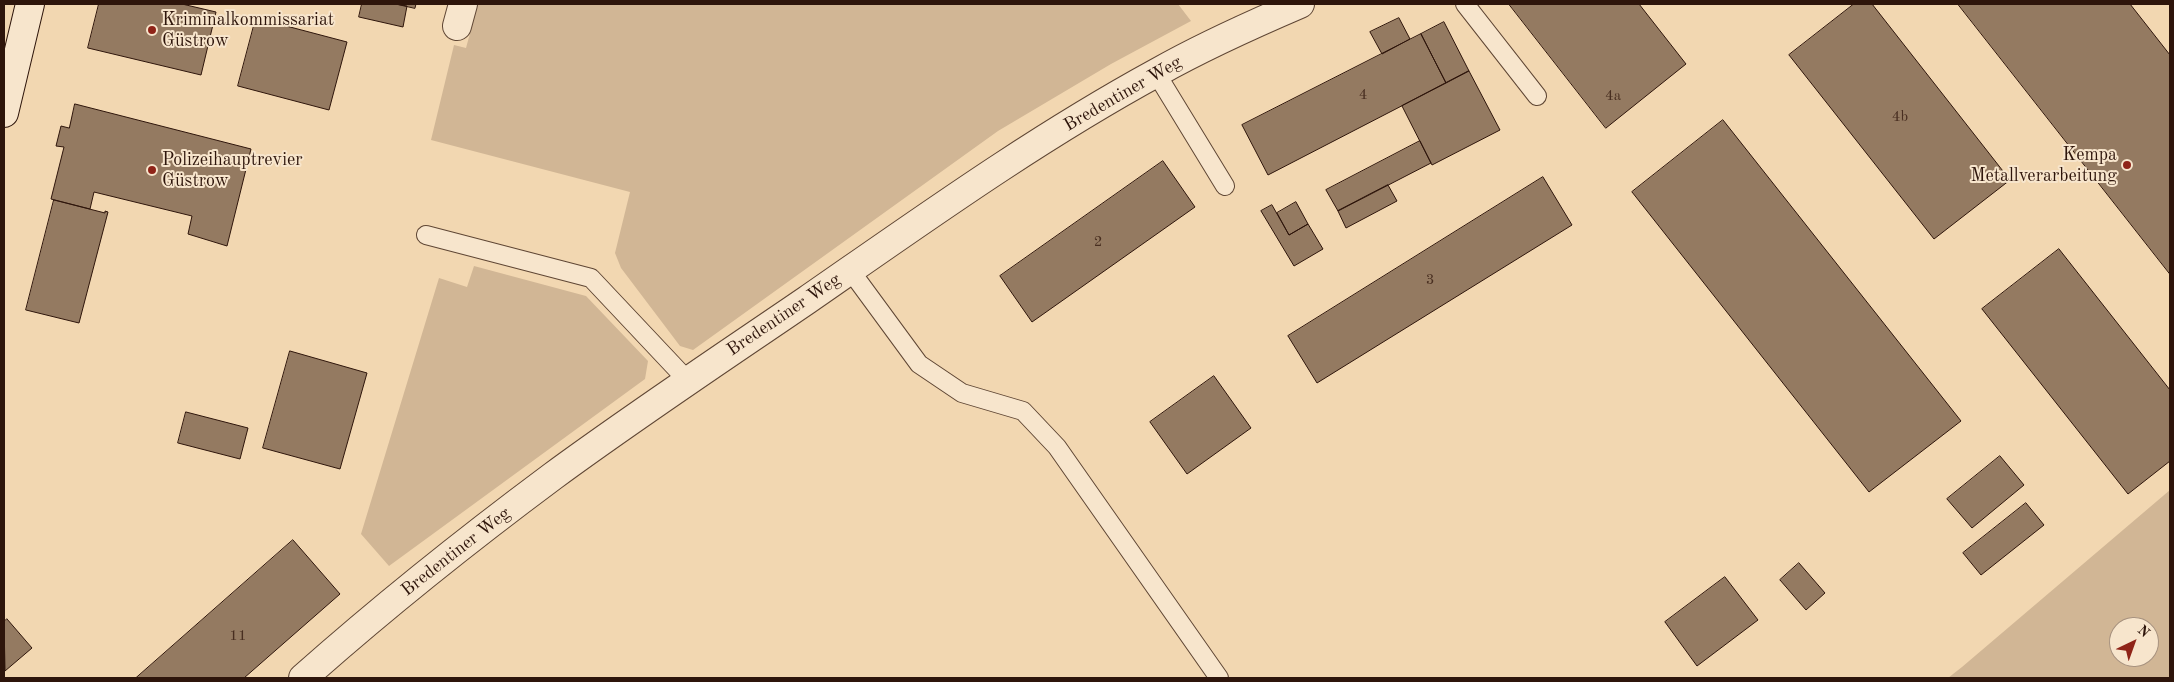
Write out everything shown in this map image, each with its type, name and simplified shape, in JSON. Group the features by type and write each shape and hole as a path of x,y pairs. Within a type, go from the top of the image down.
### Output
{"street":[{"path":"4,114 30,4"},
{"name":"Bredentiner Weg","path":"303,678 441,563 530,494 688,381 850,270 1001,168 1156,73 1227,35 1300,4"}],"lane":[{"path":"1465,4 1537,96"},
{"path":"1156,73 1225,186"},
{"path":"426,235 591,278 688,381"},
{"path":"850,270 918,364 962,393 1023,411 1057,447 1219,678"}],"shaded area":[{"path":"478,4 1178,4 1191,21 1111,64 998,131 693,350 680,346 621,268 615,253 630,192 431,140 454,45 466,48"},
{"path":"474,266 586,296 648,361 645,379 389,566 361,534 439,278 467,287"},
{"path":"2170,490 2170,678 1948,678 1962,667"}],"building":[{"name":"Kriminalkommissariat Güstrow","path":"99,4 182,4 216,12 201,75 88,48"},
{"path":"362,4 396,4 407,6 403,27 359,17"},
{"path":"396,4 416,4 415,8"},
{"path":"1509,4 1639,4 1686,64 1606,128"},
{"path":"1854,4 1872,4 2010,180 1934,239 1789,55"},
{"name":"Kempa Metallverarbeitung","path":"1958,4 2130,4 2170,55 2170,274"},
{"path":"256,18 347,42 329,110 238,86"},
{"path":"1399,18 1410,39 1382,54 1370,32"},
{"path":"1444,22 1469,71 1446,83 1421,34"},
{"path":"1421,34 1446,83 1268,175 1242,125"},
{"path":"1469,71 1500,130 1432,165 1402,106"},
{"name":"Polizeihauptrevier Güstrow","path":"75,104 251,149 227,246 188,234 192,216 94,192 90,209 51,199 64,147 56,146 61,126 69,128"},
{"path":"1723,120 1961,421 1869,492 1632,192"},
{"path":"1420,141 1431,163 1338,211 1326,190"},
{"path":"1163,161 1195,207 1032,322 1000,276"},
{"path":"1543,177 1572,225 1317,383 1288,336"},
{"path":"1388,185 1397,201 1346,228 1338,211"},
{"path":"54,200 105,213 105,211 108,212 79,323 26,310"},
{"path":"1296,202 1308,224 1289,235 1277,213"},
{"path":"1272,205 1289,235 1308,224 1323,249 1294,266 1261,211"},
{"path":"2059,249 2170,390 2170,461 2128,494 1982,309"},
{"path":"290,351 367,373 340,469 263,448"},
{"path":"1214,376 1251,428 1187,474 1150,422"},
{"path":"186,412 248,428 240,459 178,443"},
{"path":"2000,456 2024,485 1972,528 1947,499"},
{"path":"2026,503 2044,525 1981,575 1963,553"},
{"path":"293,540 340,594 244,678 136,678"},
{"path":"1799,563 1825,593 1806,610 1780,580"},
{"path":"1725,577 1758,620 1697,666 1665,622"},
{"path":"7,619 32,648 5,671 4,622"}],"place":[{"name":"Kriminalkommissariat Güstrow","path":"152,30"},
{"name":"Kempa Metallverarbeitung","path":"2127,165"},
{"name":"Polizeihauptrevier Güstrow","path":"152,170"}]}
